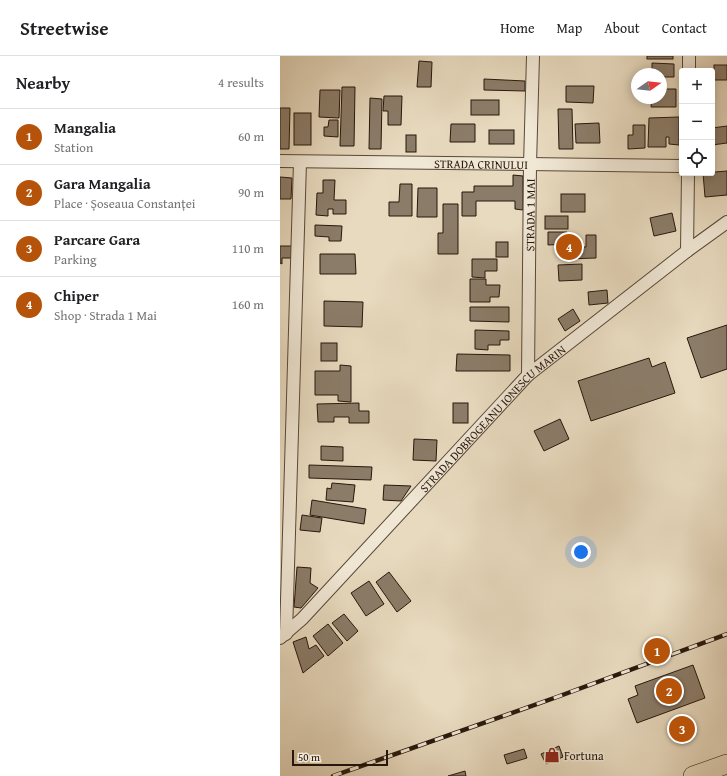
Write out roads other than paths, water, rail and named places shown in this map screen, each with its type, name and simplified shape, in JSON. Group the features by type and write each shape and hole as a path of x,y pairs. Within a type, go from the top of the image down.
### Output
{"main road":[{"path":"693,776 727,764"}],"street":[{"name":"STRADA 1 MAI","path":"528,374 530,165 533,56"},
{"path":"689,56 689,68"},
{"name":"STRADA CRINULUI","path":"280,161 679,166"},
{"path":"283,636 300,162"},
{"path":"687,251 688,176"},
{"name":"STRADA DOBROGEANU IONESCU MARIN","path":"283,636 302,620 528,374 687,251 727,222"}],"railway":[{"path":"333,776 557,697 727,634"}],"place":[{"name":"Chiper","path":"569,247"},
{"name":"Mangalia","path":"657,651"},
{"name":"Gara Mangalia","path":"669,691"},
{"name":"Parcare Gara","path":"682,729"},
{"name":"Fortuna","path":"552,755"}]}
